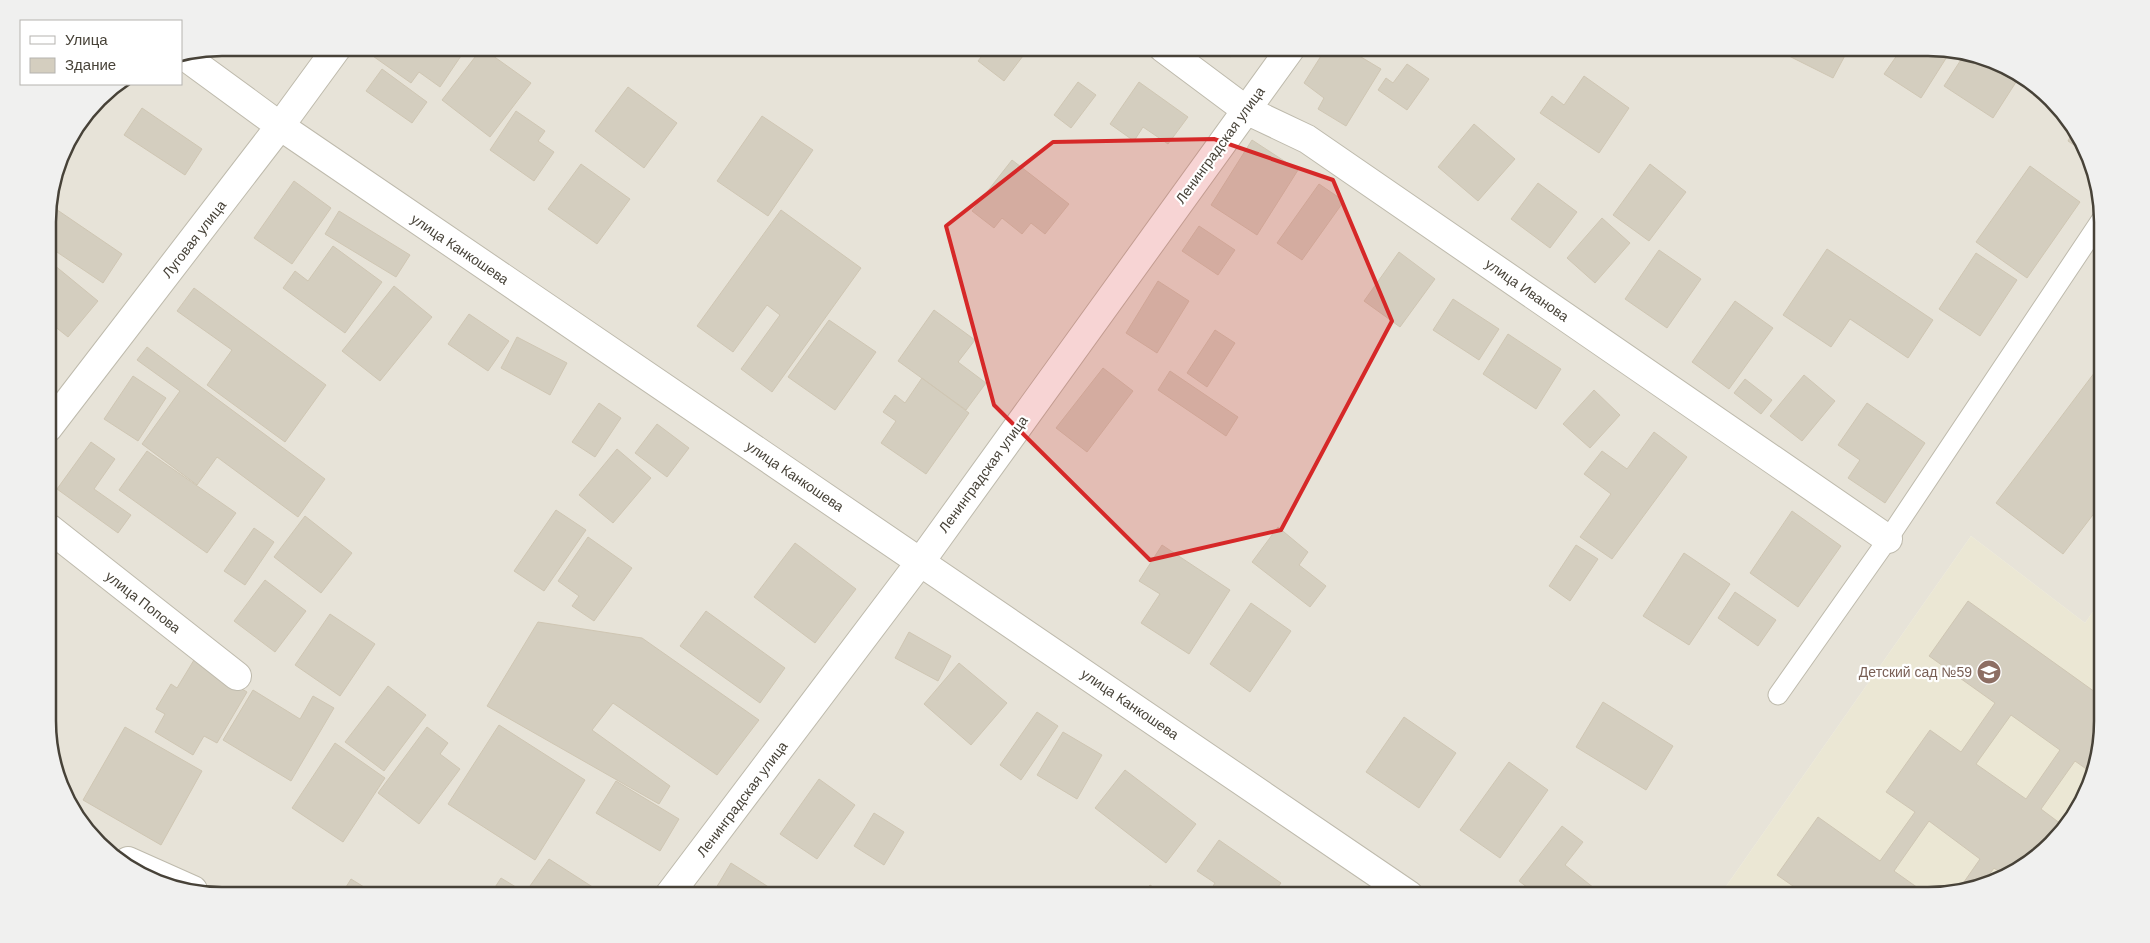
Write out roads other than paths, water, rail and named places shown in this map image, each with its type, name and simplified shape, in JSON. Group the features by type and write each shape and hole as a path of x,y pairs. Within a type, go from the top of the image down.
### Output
{"street":[{"name":"Луговая улица","path":"57,417 280,126 331,56"},
{"name":"улица Иванова","path":"1174,56 1246,110 1307,139 1888,539"},
{"name":"Ленинградская улица","path":"675,887 920,561 1285,56"},
{"name":"улица Канкошева","path":"190,60 280,126 1396,886"},
{"name":"улица Попова","path":"56,534 237,676"}],"lane":[{"path":"1778,695 1888,539 2094,230"}],"place":[{"name":"Детский сад №59","path":"1989,672"}]}
